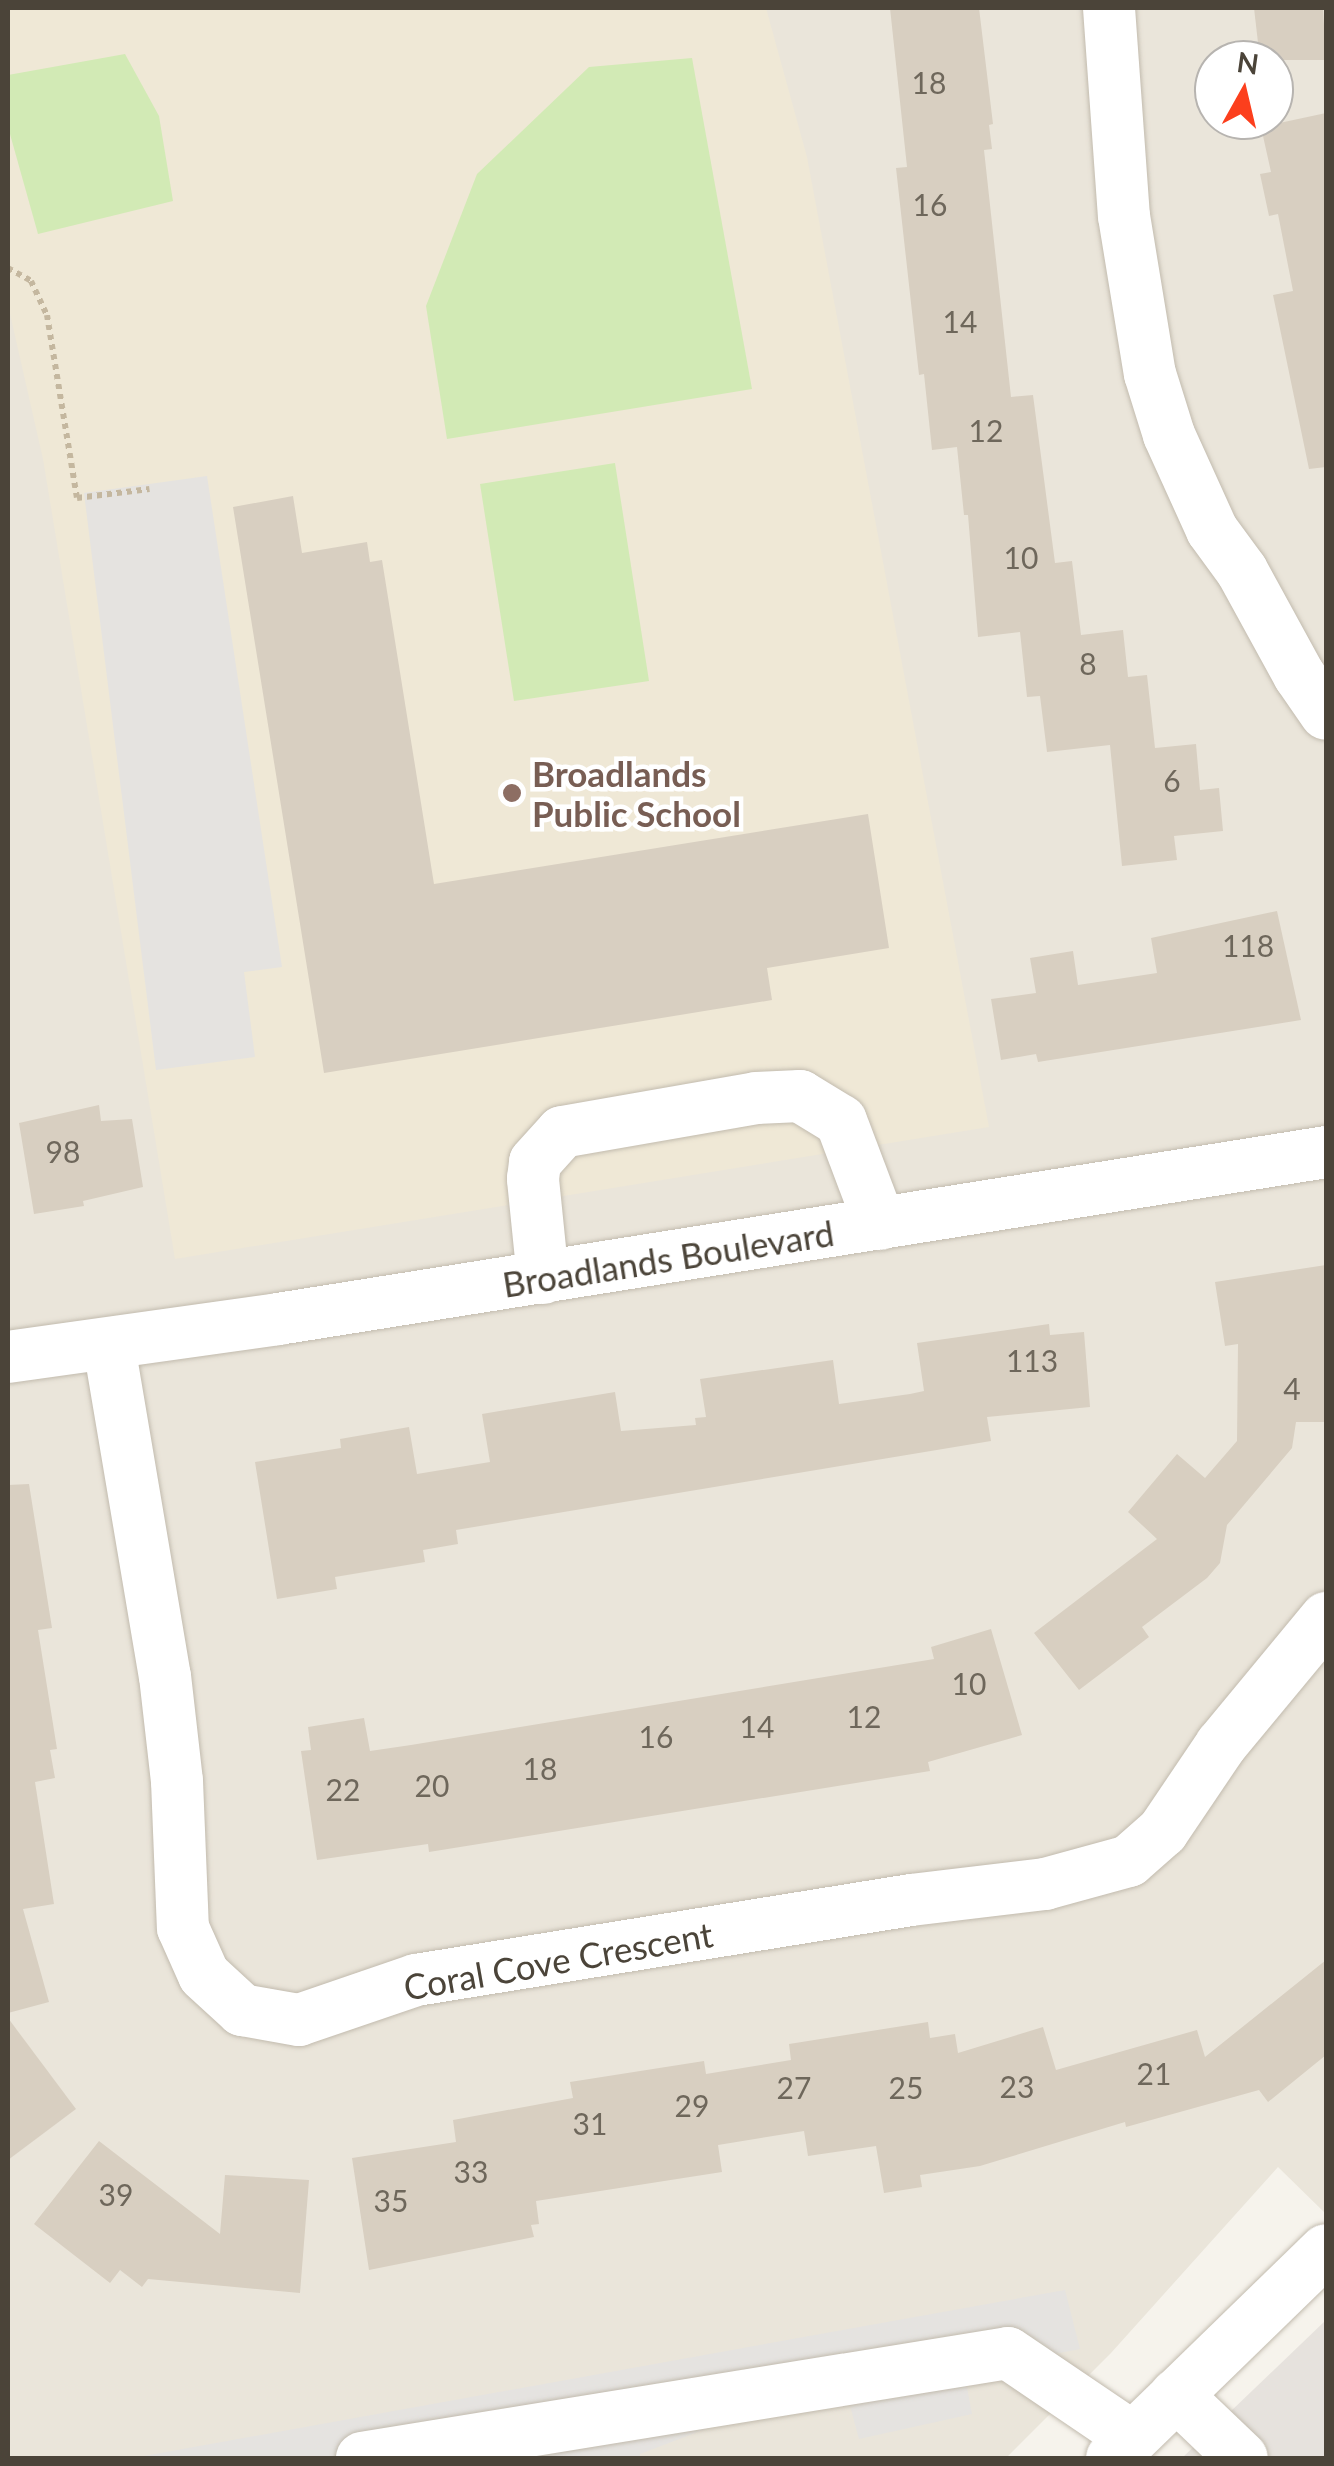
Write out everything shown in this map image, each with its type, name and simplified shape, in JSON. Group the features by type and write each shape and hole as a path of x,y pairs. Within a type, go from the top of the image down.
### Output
{"street":[{"path":"1109,8 1124,216 1150,374 1169,435 1212,530 1277,628 1298,675 1326,714"},
{"path":"543,1278 533,1178 535,1162 562,1132 756,1098 800,1096 841,1122 880,1224"},
{"name":"Broadlands Boulevard","path":"8,1356 109,1346 1326,1152"},
{"name":"Coral Cove Crescent","path":"109,1346 167,1694 177,1781 183,1928 204,1975 242,2010 299,2020 416,1980 911,1900 1045,1884 1129,1861 1163,1830 1221,1745 1326,1618"},
{"path":"362,2458 1008,2353 1122,2448 1326,2250"},
{"path":"1176,2395 1242,2458"}],"path":[{"path":"8,268 30,282 48,315 77,498 149,489"}],"shaded area":[{"path":"8,8 1326,8 1326,2214 1278,2167 1111,2353 1006,2458 8,2458"},
{"name":"Broadlands Public School","path":"8,8 766,8 807,157 989,1127 175,1259 43,459 8,305"},
{"path":"207,476 282,967 244,972 255,1057 156,1070 84,493"},
{"path":"1065,2290 1080,2349 964,2372 972,2414 859,2439 849,2402 729,2420 640,2454 640,2458 482,2458 477,2431 323,2458 133,2458"},
{"path":"1326,2320 1326,2458 1182,2458"}],"green space":[{"path":"125,54 159,116 173,201 38,234 8,127 8,75"},
{"path":"692,58 752,389 447,439 426,306 477,174 589,67"},
{"path":"615,463 649,681 514,701 480,484"}],"building":[{"path":"890,8 979,8 993,124 989,125 992,149 984,150 1011,397 1033,395 1055,563 1072,561 1081,635 1123,630 1128,677 1147,675 1155,748 1196,744 1200,790 1219,788 1223,831 1174,836 1177,860 1122,866 1110,745 1047,752 1040,696 1027,697 1020,632 978,637 968,515 964,515 957,447 932,450 924,374 919,375 896,168 907,167"},
{"path":"1254,8 1323,8 1326,60 1294,60 1294,40 1258,40"},
{"path":"1326,113 1326,467 1309,469 1273,295 1293,291 1278,214 1269,216 1260,174 1271,172 1264,140 1294,140 1294,120"},
{"path":"293,496 302,553 367,542 370,562 382,560 434,884 868,814 889,948 767,968 772,1000 324,1073 233,507"},
{"path":"1277,911 1301,1020 1038,1062 1036,1054 1001,1060 991,999 1036,993 1030,958 1073,951 1078,985 1157,973 1151,938"},
{"path":"99,1105 101,1121 132,1119 143,1187 83,1201 84,1206 34,1214 19,1123"},
{"path":"1326,1265 1326,1422 1296,1422 1292,1448 1227,1525 1220,1563 1207,1578 1142,1627 1149,1637 1079,1690 1034,1633 1157,1539 1128,1512 1177,1454 1205,1478 1237,1441 1238,1344 1225,1346 1215,1282"},
{"path":"1049,1324 1050,1335 1084,1332 1090,1407 987,1417 991,1441 456,1530 458,1544 423,1550 425,1562 335,1577 337,1589 277,1599 255,1462 341,1448 340,1439 409,1427 417,1474 490,1462 482,1414 615,1392 621,1431 696,1425 695,1418 706,1417 700,1379 833,1360 839,1404 910,1394 924,1391 917,1343"},
{"path":"29,1484 52,1628 38,1630 57,1749 50,1750 55,1778 35,1782 54,1904 23,1909 49,2002 8,2013 8,1485"},
{"path":"991,1629 1022,1735 928,1762 930,1771 429,1852 428,1844 317,1860 301,1751 311,1750 308,1727 364,1718 370,1751 934,1659 931,1647"},
{"path":"1326,1960 1326,2055 1268,2102 1259,2090 1126,2127 1125,2122 980,2166 920,2175 922,2187 884,2193 876,2146 808,2156 804,2131 718,2145 722,2172 536,2201 539,2224 531,2225 534,2237 369,2270 352,2158 456,2142 453,2120 573,2098 570,2082 704,2061 706,2074 791,2060 789,2044 928,2022 930,2038 955,2034 958,2053 1043,2027 1056,2070 1197,2030 1205,2057"},
{"path":"8,2018 76,2109 8,2160"},
{"path":"99,2141 220,2234 225,2175 309,2180 300,2293 148,2279 142,2287 120,2270 110,2283 34,2224"}],"place":[{"name":"Broadlands Public School","path":"512,793"}]}
